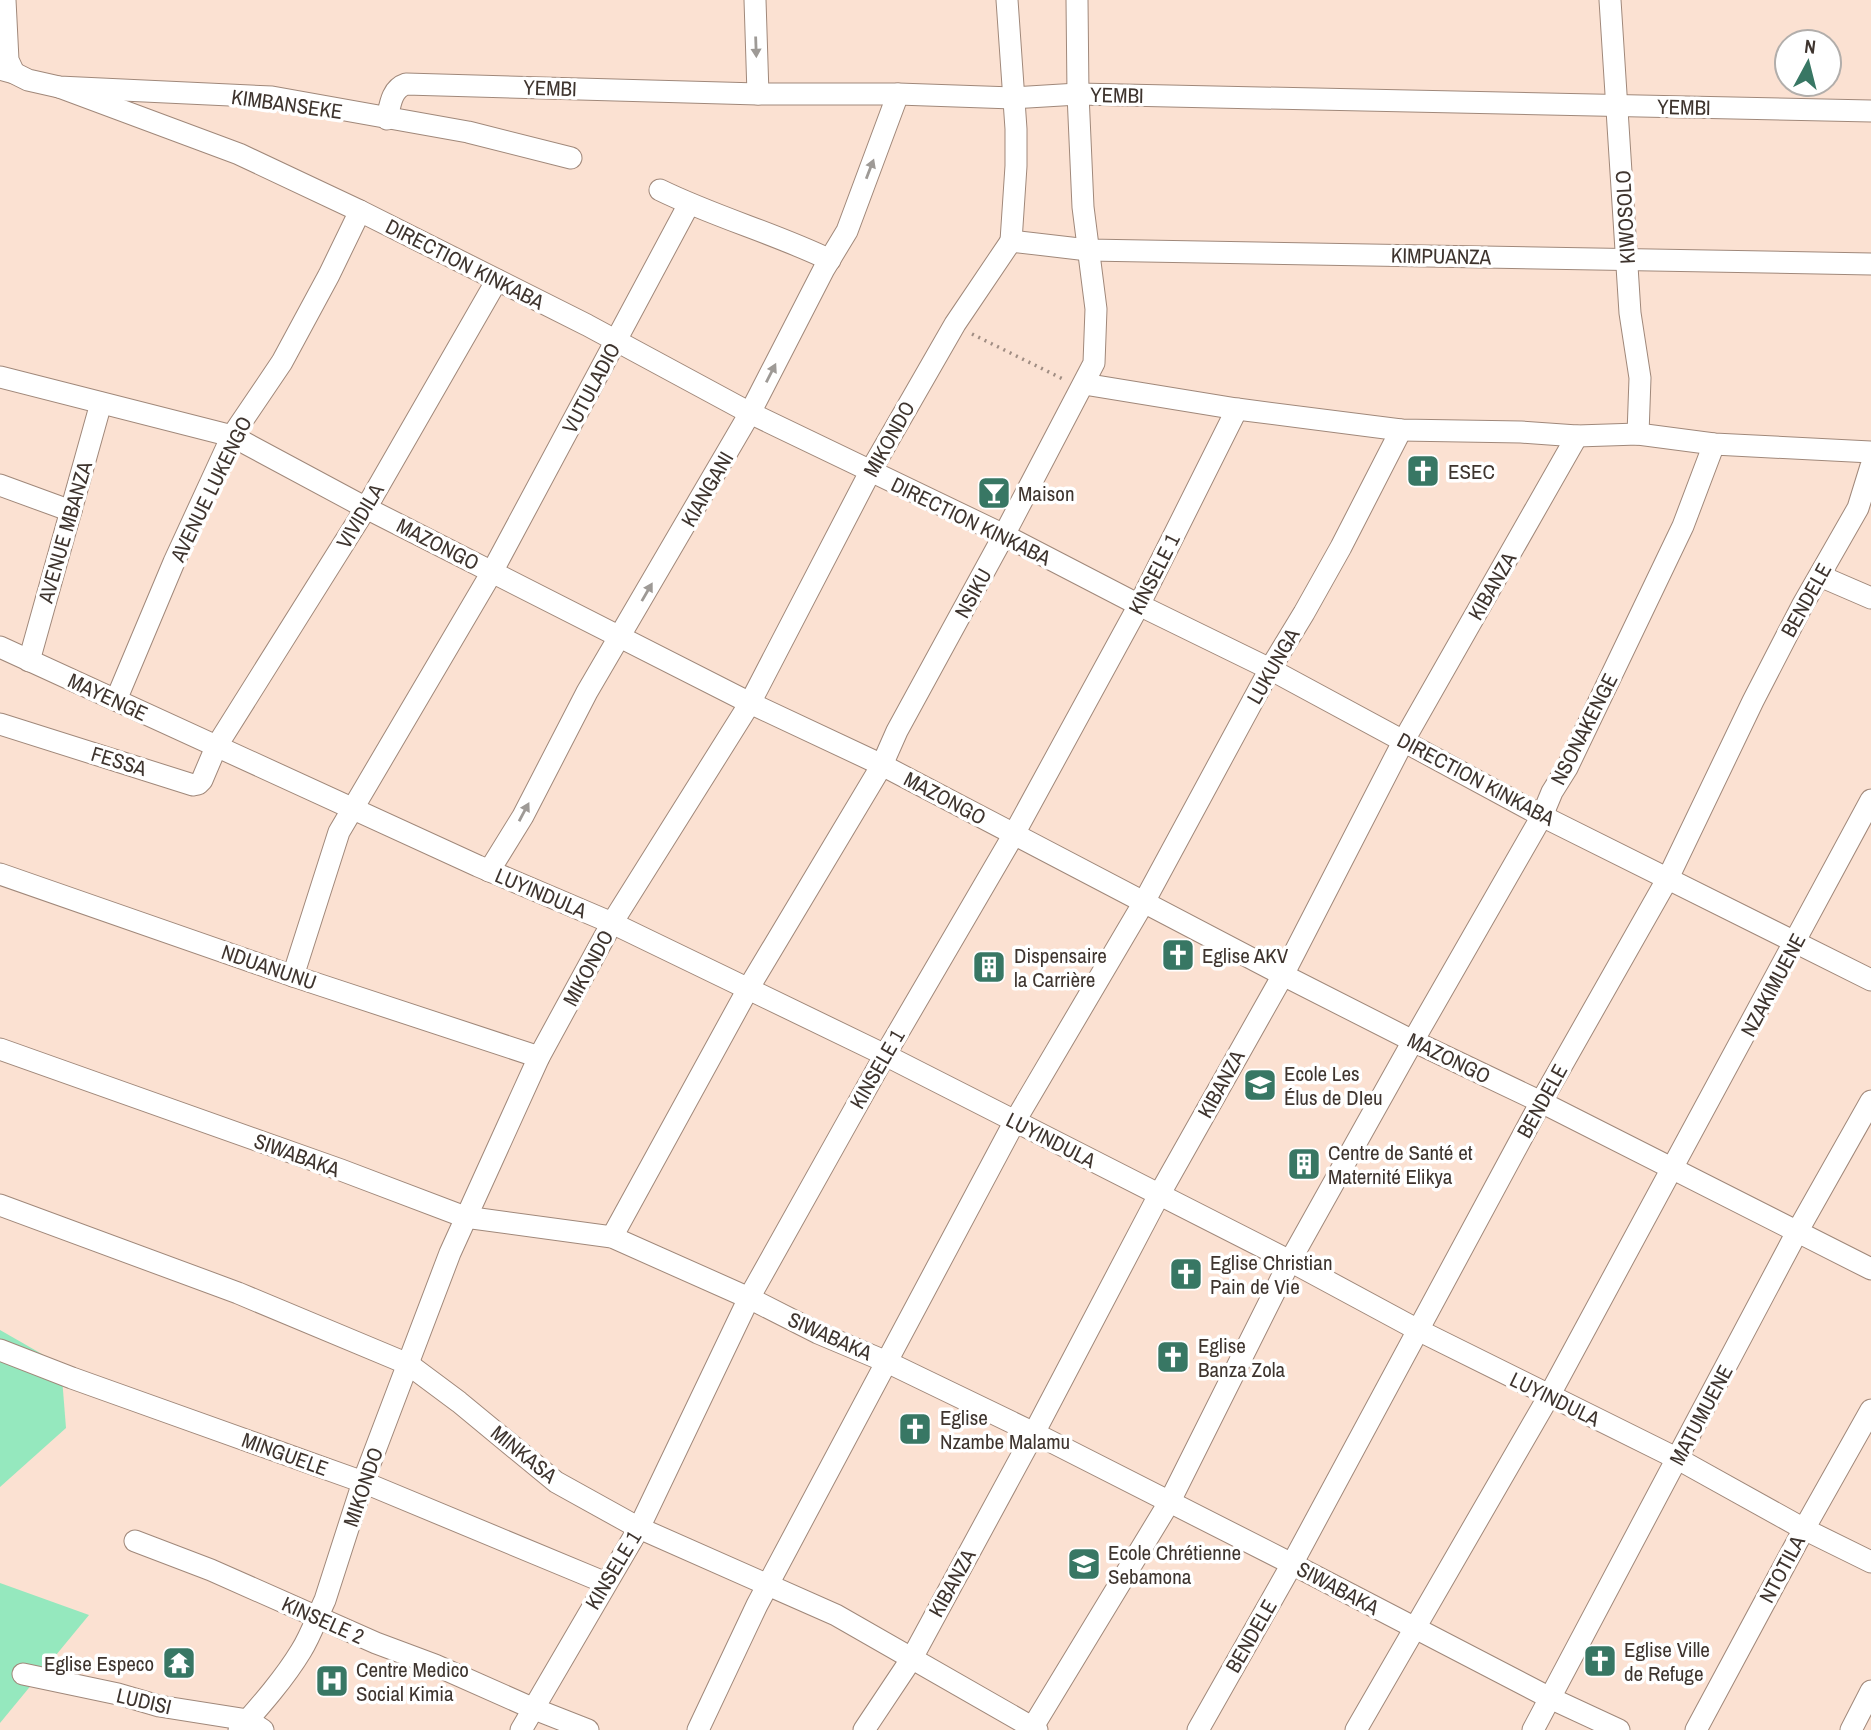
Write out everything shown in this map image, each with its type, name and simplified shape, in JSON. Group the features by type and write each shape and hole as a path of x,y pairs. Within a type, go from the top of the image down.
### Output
{"street":[{"path":"5,0 7,71"},
{"path":"755,0 758,94"},
{"path":"1007,0 1016,166 1011,240"},
{"name":"NSIKU","path":"612,1237 748,989 883,765 897,731 1094,363 1096,309 1083,207 1077,0"},
{"name":"KIWOSOLO","path":"1610,0 1630,313 1640,378 1638,434"},
{"name":"KIMBANSEKE","path":"7,71 28,80 59,87 272,97 468,132 571,158"},
{"name":"YEMBI","path":"387,119 394,93 399,86 405,84 758,94 898,94 1013,98 1078,94 1871,111"},
{"name":"DIRECTION KINKABA","path":"59,87 239,154 360,211 617,341 750,413 1004,535 1270,669 1542,816 1871,980"},
{"name":"KIANGANI","path":"489,871 523,816 587,692 750,413 847,231 898,94"},
{"path":"660,190 830,260"},
{"name":"VUTULADIO","path":"293,976 339,832 351,808 492,572 690,204"},
{"name":"AVENUE LUKENGO","path":"116,700 174,562 232,436 282,362 360,211"},
{"name":"KIMPUANZA","path":"1011,240 1088,250 1871,264"},
{"name":"MIKONDO","path":"250,1727 262,1704 301,1651 325,1600 363,1482 465,1217 539,1057 612,923 750,702 870,472 955,324 1011,240"},
{"name":"VIVIDILA","path":"216,747 366,508 497,280"},
{"name":"MAZONGO","path":"0,377 232,436 492,572 750,702 883,765 1283,975 1871,1269"},
{"path":"1084,384 1237,409 1401,430 1577,436 1638,434 1714,444 1871,452"},
{"name":"AVENUE MBANZA","path":"29,661 101,403"},
{"name":"KINSELE 1","path":"521,1730 639,1528 749,1298 885,1055 1014,834 1139,605 1237,409"},
{"name":"LUKUNGA","path":"698,1730 768,1585 1015,1121 1144,902 1270,669 1335,558 1401,430"},
{"name":"KIBANZA","path":"864,1730 912,1658 1034,1433 1158,1195 1283,975 1404,740 1577,436"},
{"name":"NSONAKENGE","path":"1033,1729 1170,1502 1290,1261 1542,816 1683,526 1714,444"},
{"name":"BENDELE","path":"1198,1730 1292,1564 1541,1102 1668,878 1753,701 1802,606 1858,508 1871,466"},
{"path":"0,485 71,511"},
{"path":"1820,576 1871,598"},
{"name":"MAYENGE","path":"0,647 216,747"},
{"name":"FESSA","path":"0,724 193,785 202,780 216,747"},
{"name":"LUYINDULA","path":"216,747 489,871 612,923 885,1055 1290,1261 1418,1330 1678,1459 1804,1529 1871,1562"},
{"name":"NZAKIMUENE","path":"1356,1730 1549,1396 1871,800"},
{"name":"NDUANUNU","path":"0,874 293,976 539,1057"},
{"name":"SIWABAKA","path":"0,1049 465,1217 612,1237 749,1298 818,1333 887,1362 1034,1433 1550,1698 1619,1730"},
{"name":"MATUMUENE","path":"1533,1730 1797,1232 1871,1101"},
{"name":"MINKASA","path":"0,1205 238,1293 408,1364 556,1482 639,1528 836,1615 1033,1729"},
{"name":"MINGUELE","path":"0,1350 363,1482 606,1583"},
{"name":"NTOTILA","path":"1696,1730 1871,1410"},
{"name":"KINSELE 2","path":"135,1542 211,1570 317,1618 588,1730"},
{"name":"LUDISI","path":"23,1674 118,1694 250,1727"},
{"path":"1851,1730 1871,1691"}],"path":[{"path":"955,324 1060,379 1084,384"}],"green space":[{"path":"0,1330 61,1365 66,1428 0,1487"},
{"path":"0,1583 89,1615 0,1723"}],"place":[{"name":"ESEC","path":"1423,471"},
{"name":"Maison","path":"994,493"},
{"name":"Eglise AKV","path":"1178,955"},
{"name":"Dispensaire la Carrière","path":"989,967"},
{"name":"Ecole Les Élus de DIeu","path":"1260,1085"},
{"name":"Centre de Santé et Maternité Elikya","path":"1304,1164"},
{"name":"Eglise Christian Pain de Vie","path":"1186,1274"},
{"name":"Eglise Banza Zola","path":"1173,1357"},
{"name":"Eglise Nzambe Malamu","path":"915,1429"},
{"name":"Ecole Chrétienne Sebamona","path":"1084,1564"},
{"name":"Eglise Ville de Refuge","path":"1600,1661"},
{"name":"Eglise Especo","path":"179,1663"},
{"name":"Centre Medico Social Kimia","path":"332,1681"}]}
